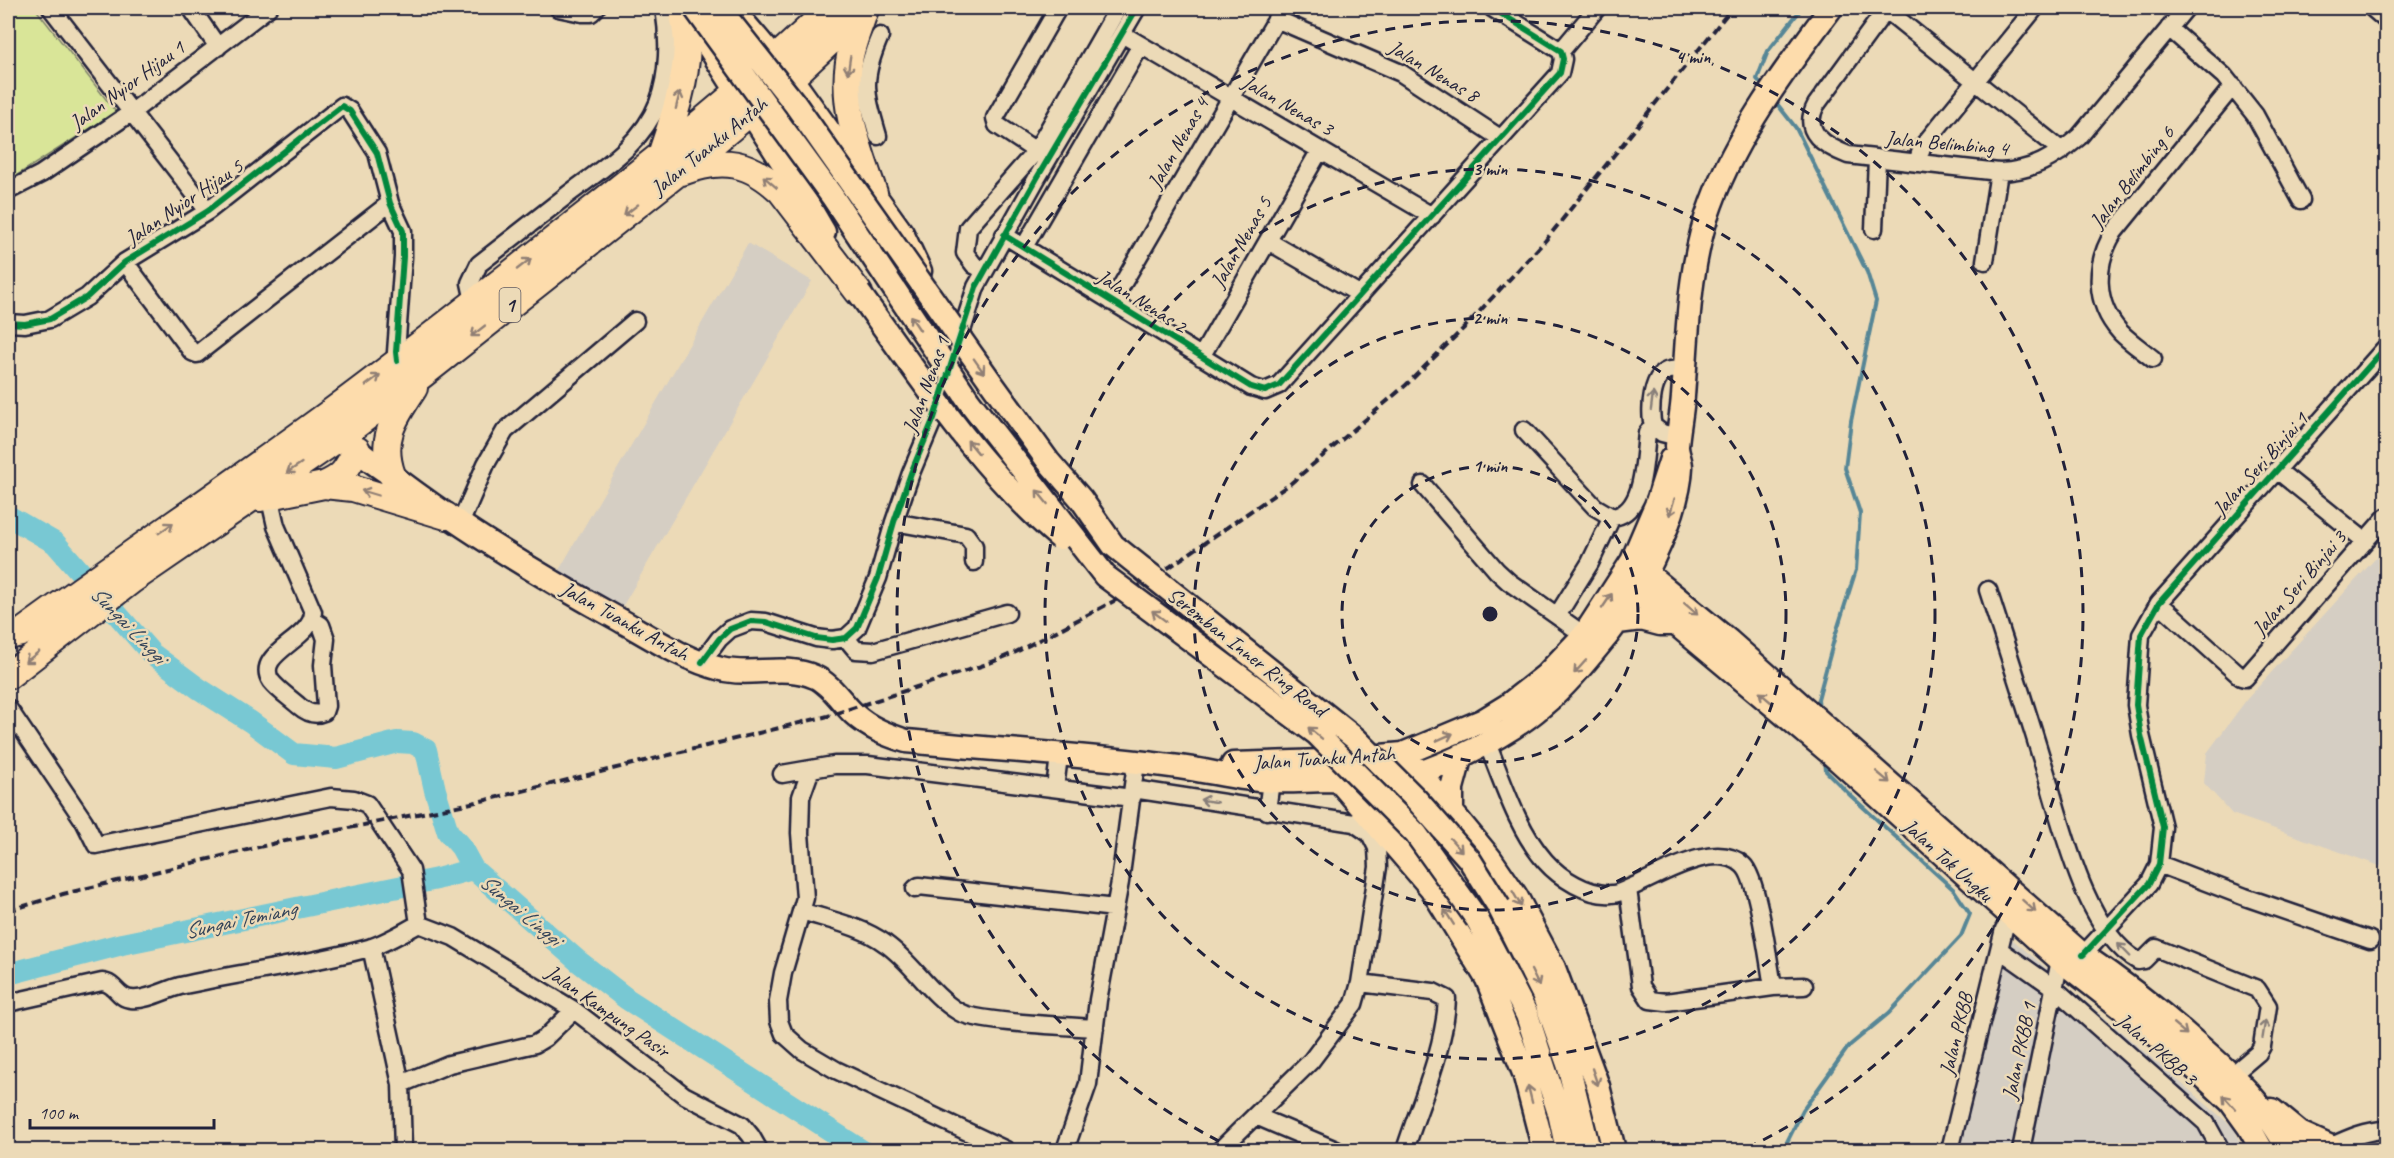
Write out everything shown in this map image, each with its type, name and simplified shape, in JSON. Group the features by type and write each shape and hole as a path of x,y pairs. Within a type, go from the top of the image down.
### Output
{"highway":[{"path":"683,8 687,44 683,79 673,121 669,165 716,163 751,168 767,178 781,191 859,293"},
{"name":"1","path":"783,69 830,8"},
{"path":"865,8 849,60 846,85 848,111 874,193"},
{"name":"1","path":"783,69 865,8"},
{"name":"Jalan Tuanku Antah","path":"8,636 21,633 47,614 350,443 422,375 783,69"},
{"name":"Jalan Tuanku Antah","path":"8,676 57,638 125,570 478,300 669,165"},
{"path":"392,475 386,459 386,443 399,410 422,375"},
{"path":"243,503 269,495 324,485 339,478 346,472 350,443"},
{"path":"324,485 352,488 453,520"}],"main road":[{"path":"683,8 790,174 859,293 954,424 994,472 1049,528 1105,576"},
{"path":"695,8 840,189"},
{"path":"719,8 795,104 840,189"},
{"name":"Jalan Tuanku Antah","path":"1180,767 1323,761 1403,754 1482,721 1508,705 1545,676 1584,635 1634,575 1670,514 1677,492 1681,464 1678,443 1693,280 1709,207 1735,151 1780,78 1831,8"},
{"path":"717,60 733,62 739,57 747,34 738,15"},
{"path":"738,15 783,69 902,233 934,301"},
{"path":"790,174 791,149 798,139 807,132 820,130 830,133"},
{"name":"Seremban Inner Ring Road","path":"840,189 934,301 1048,461 1081,499 1113,545 1356,739 1415,798 1469,860 1499,907 1543,994 1568,1064 1589,1150"},
{"name":"Seremban Inner Ring Road","path":"840,189 969,401 1105,576 1317,734 1416,834 1478,919 1527,1015 1559,1113 1567,1150"},
{"name":"Jalan Tuanku Antah","path":"326,416 350,443 453,520 572,593 659,641 723,670 787,669 818,678 868,726 906,741 1180,767 1271,781 1381,782 1419,771 1487,743 1541,708 1580,668 1618,622 1634,575"},
{"path":"1634,575 1677,624 1833,746"},
{"path":"1634,575 1729,641 1815,730"},
{"path":"1618,622 1641,619 1668,625 1677,624"},
{"name":"Jalan Tok Ungku","path":"1833,746 2009,924 2060,960 2174,1049 2231,1102 2262,1150"},
{"name":"Jalan Tok Ungku","path":"1833,746 2083,955 2127,985 2232,1074 2258,1103 2288,1150"},
{"path":"1403,754 1490,858 1516,897 1554,968 1598,1086 1614,1150"},
{"path":"1452,810 1452,788 1461,755"},
{"path":"1323,761 1431,888 1487,979 1524,1073 1544,1150"},
{"path":"1409,863 1404,830 1416,814 1433,806 1452,810"},
{"path":"2258,1103 2267,1105 2300,1134 2328,1149"}],"street":[{"path":"51,8 208,211"},
{"path":"191,8 218,47"},
{"name":"Jalan Nyior Hijau 1","path":"8,191 41,174 132,112 268,8"},
{"path":"558,8 582,14 591,13 596,8"},
{"path":"478,300 472,292 470,283 479,264 621,155 648,121 658,104 664,84 667,26 664,8"},
{"path":"1036,151 997,125 995,118 1058,8"},
{"path":"984,271 974,265 965,253 968,228 1036,151 1118,8"},
{"name":"Jalan Nenas 1","path":"846,638 857,628 866,611 919,451 934,418 976,287 1137,8"},
{"path":"1268,241 1361,295 1560,73 1563,59 1561,51 1492,8"},
{"path":"1561,51 1597,8"},
{"path":"1885,8 2062,151"},
{"name":"Jalan Belimbing 4","path":"1885,8 1810,115 1815,134 1822,141 1848,155 1999,172 2026,170 2062,151 2079,137 2186,8"},
{"path":"1917,164 1922,147 2035,8"},
{"path":"2372,8 2386,20"},
{"name":"Jalan Nenas 4","path":"1112,302 1279,13"},
{"name":"Jalan Nenas 8","path":"1279,13 1401,73 1500,138"},
{"path":"2169,28 2233,86 2255,115 2301,200"},
{"name":"Jalan Nenas 3","path":"1122,34 1432,216"},
{"path":"878,136 866,96 866,82 873,52 880,36"},
{"path":"1024,247 1141,45"},
{"name":"Jalan Belimbing 6","path":"2153,359 2120,332 2106,313 2100,290 2101,258 2114,232 2233,86"},
{"name":"Jalan Nyior Hijau 5","path":"8,323 25,324 51,319 87,297 125,262 208,211 342,106 350,111 377,153 390,203"},
{"name":"Jalan Nenas 5","path":"1201,357 1320,150"},
{"path":"1874,229 1877,159"},
{"path":"1020,167 1037,178"},
{"path":"1985,261 1999,172"},
{"path":"125,262 192,352 197,354 390,203 403,231 397,361"},
{"name":"Jalan Nenas 2","path":"1004,235 1251,387 1265,391 1279,385 1361,295"},
{"path":"453,520 505,431 635,321"},
{"name":"Jalan Seri Binjai 1","path":"2159,864 2163,827 2140,735 2136,705 2141,635 2159,603 2386,347"},
{"path":"1524,430 1595,507 1612,517 1626,513 1634,503 1640,489 1647,433 1653,426 1651,403 1656,382 1660,376 1670,370 1684,371"},
{"path":"1653,426 1678,443"},
{"path":"2277,470 2365,541"},
{"path":"1423,485 1509,582 1584,635"},
{"path":"269,495 276,526 312,605 313,620 308,629 275,654 268,666 268,674 276,686 304,710 320,714 324,712 326,706 323,664 326,639 321,626 313,620"},
{"path":"1557,616 1590,563 1612,517"},
{"name":"Jalan Seri Binjai 3","path":"2159,603 2241,677 2245,678 2386,517"},
{"path":"894,522 966,535 974,546 974,562"},
{"path":"1988,590 2072,860 2106,931 2138,961 2144,960 2156,948 2257,989 2262,994 2268,1006 2262,1046 2258,1053 2232,1074"},
{"path":"702,662 719,639 730,629 751,621 766,622 816,638 831,640 846,638 856,650 873,651 1007,613"},
{"path":"8,708 84,821 96,845 331,797 354,799 367,804 411,870 419,924 371,947 179,987 137,1000 120,996 114,986 102,982 8,1004"},
{"path":"1487,743 1529,838 1546,862 1573,883 1594,893 1614,894 1708,855 1730,856 1745,866 1758,899 1773,987"},
{"path":"1055,788 1059,756"},
{"path":"1065,1150 1088,1084 1101,979 1115,908 1136,763"},
{"path":"782,774 834,765 868,765 1055,788 1133,793 1267,811 1354,823 1370,834 1377,848 1378,867 1360,983 1354,1004 1311,1061 1220,1150"},
{"path":"811,769 801,797 800,833 805,898 783,973 778,1001 784,1034 802,1050 836,1070 1006,1150"},
{"path":"1267,811 1271,781"},
{"path":"2083,955 2149,884 2159,864 2245,897 2370,940"},
{"path":"915,889 919,886 1115,908"},
{"path":"1628,889 1641,986 1650,1000 1666,1002 1773,987 1804,986"},
{"path":"801,911 866,932 887,944 944,1001 961,1014 981,1018 1095,1028"},
{"name":"Jalan Kampung Pasir","path":"419,924 453,937 574,1010 684,1095 742,1125 752,1136 759,1150"},
{"name":"Jalan PKBB","path":"1950,1150 2000,950 2009,924"},
{"path":"371,947 401,1084 403,1150"},
{"name":"Jalan PKBB 3","path":"2000,950 2054,988 2206,1123 2221,1150"},
{"name":"Jalan PKBB 1","path":"2021,1150 2060,960"},
{"path":"1360,983 1433,992 1447,999 1446,1016 1438,1047 1405,1150"},
{"path":"401,1084 449,1064 535,1044 545,1038 574,1010"},
{"path":"1256,1116 1336,1150"},
{"path":"2328,1149 2350,1138 2386,1130"}],"shaded area":[{"path":"748,243 812,281 621,609 558,572"},
{"path":"2386,547 2386,877 2383,867 2232,814 2204,783 2207,753 2247,699"},
{"path":"2005,933 2234,1128 2243,1150 1952,1150"}],"green space":[{"path":"8,8 35,8 116,112 8,181"}],"waterway":[{"path":"1764,87 1757,79 1768,51 1802,8"},
{"path":"1774,100 1796,128 1867,272 1876,301 1851,421 1845,468 1860,513 1856,570 1818,699 1819,710"},
{"name":"Sungai Linggi","path":"8,516 55,543 151,653 294,754 336,758 397,742 413,743 426,750 448,832 461,847 473,869 578,961 627,999 861,1150"},
{"path":"1783,1150 1803,1110 1849,1046 1889,1013 1961,936 1970,914 1954,890 1826,771 1825,759"},
{"name":"Sungai Temiang","path":"8,974 122,944 437,879 473,869"}],"railway":[{"path":"8,911 63,894 276,843 486,800 828,716 987,664 1014,653 1114,601 1171,566 1290,484 1406,385 1465,327 1545,241 1732,8"}],"cycle path":[{"path":"702,662 719,639 730,629 751,621 766,622 816,638 832,640 846,638 857,628 878,578 911,473 934,418 976,287 1137,8"},
{"path":"1004,235 1251,387 1265,391 1279,385 1560,73 1563,59 1561,51 1492,8"},
{"path":"8,323 25,324 50,319 87,297 125,262 208,211 342,106 350,111 377,153 390,203 403,231 397,361"},
{"path":"2083,955 2149,884 2159,864 2163,827 2136,705 2141,635 2159,603 2386,347"}]}
